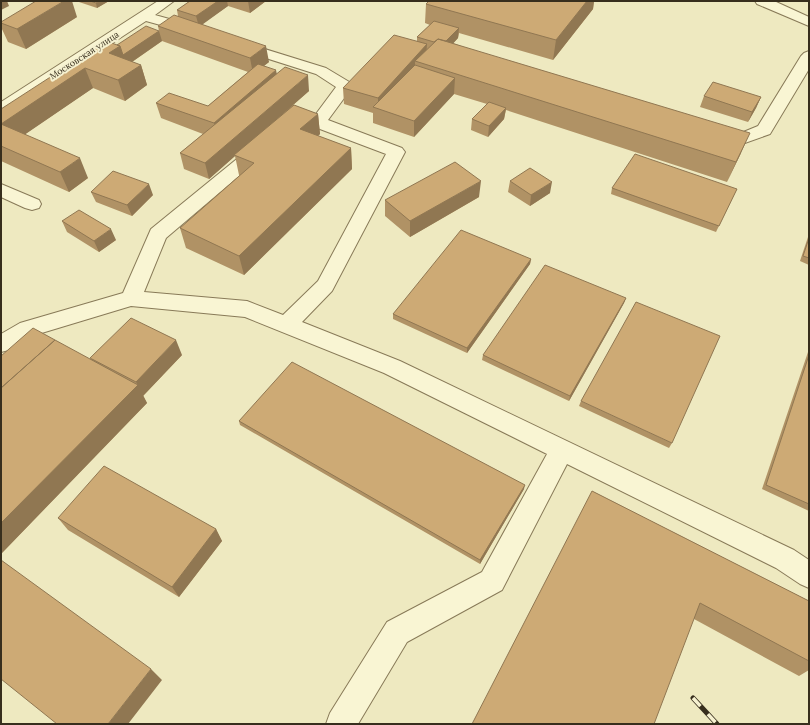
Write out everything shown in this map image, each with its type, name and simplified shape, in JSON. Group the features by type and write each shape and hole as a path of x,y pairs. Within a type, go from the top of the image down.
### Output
{"street":[{"name":"Московская улица","path":"1,109 167,1"},
{"path":"762,1 809,22"},
{"path":"144,16 321,71 345,86 311,122 396,152 325,286 286,325"},
{"path":"704,127 742,139 764,130 809,56"},
{"path":"131,298 158,234 273,138"},
{"path":"1,190 32,204"},
{"path":"1,344 28,329 131,298 247,309 392,367 785,559 809,575"},
{"path":"341,724 398,632 492,581 562,450"}],"building":[{"path":"36,1 64,1 17,29 1,23 1,22"},
{"path":"190,1 218,1 196,16 177,10"},
{"path":"429,1 587,1 556,40 426,4"},
{"path":"174,15 266,46 250,58 158,26"},
{"path":"434,21 459,28 446,41 438,39 434,42 417,37"},
{"path":"146,26 159,31 123,55 120,46 117,45"},
{"path":"394,35 427,44 378,98 343,88"},
{"path":"438,39 750,133 736,162 415,61"},
{"path":"106,41 120,46 109,53 141,65 118,80 85,68 1,124 1,109"},
{"path":"258,64 276,70 214,123 156,103 169,93 208,106"},
{"path":"415,65 455,78 414,121 373,107"},
{"path":"285,67 308,75 205,163 180,153"},
{"path":"713,82 761,97 752,112 704,96"},
{"path":"489,102 506,108 489,126 472,119"},
{"path":"294,105 318,114 300,129 351,148 239,256 180,228 254,163 234,155"},
{"path":"1,124 80,158 60,172 1,146"},
{"path":"635,154 737,189 719,226 612,188"},
{"path":"455,162 481,181 410,221 385,200"},
{"path":"530,168 552,182 531,195 510,181"},
{"path":"113,171 149,184 127,205 91,192"},
{"path":"79,210 111,229 94,241 62,221"},
{"path":"461,230 531,259 467,348 393,314"},
{"path":"809,238 809,258 803,256"},
{"path":"545,265 626,298 570,396 483,355"},
{"path":"636,302 720,336 672,443 581,401"},
{"path":"131,318 176,340 136,382 90,358"},
{"path":"33,328 55,340 1,388 1,356"},
{"path":"55,340 138,385 1,523 1,388"},
{"path":"809,355 809,504 766,485"},
{"path":"292,362 525,485 480,560 239,421"},
{"path":"104,466 216,529 172,587 58,518"},
{"path":"592,491 809,601 809,661 700,603 654,724 472,724"},
{"path":"1,560 151,669 108,724 57,724 1,679"}],"railway":[{"path":"693,698 717,724"}]}
